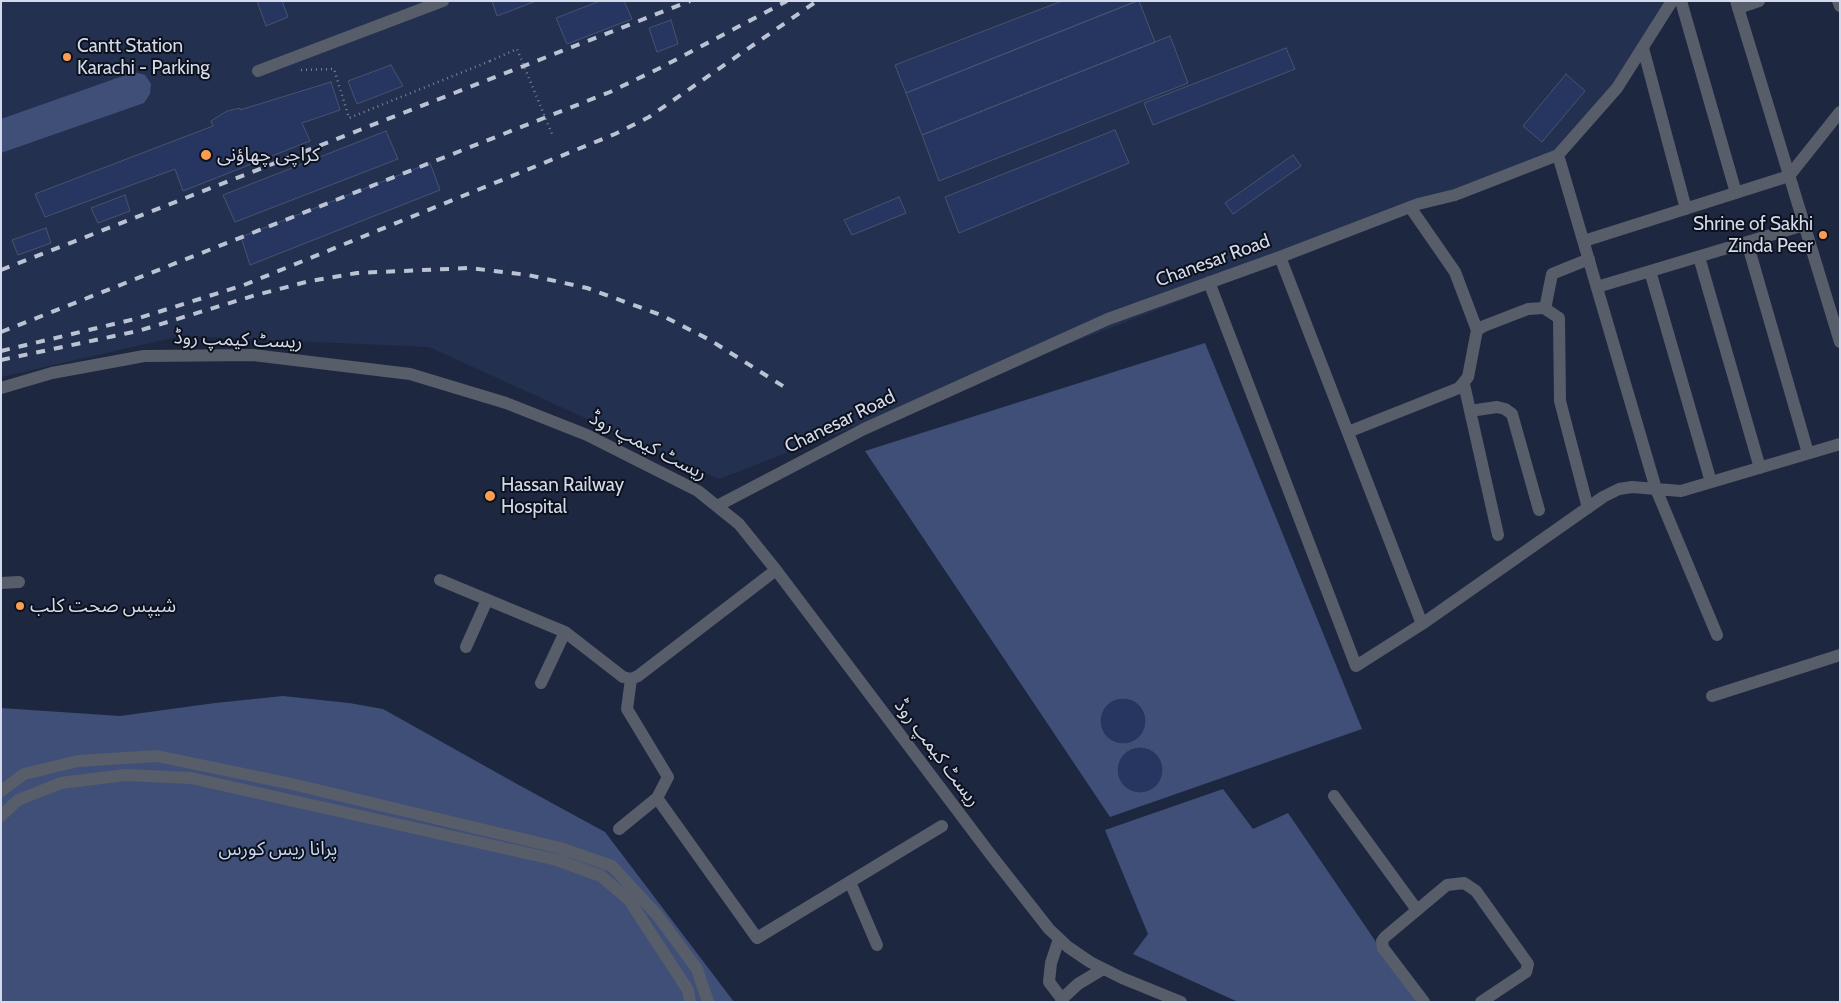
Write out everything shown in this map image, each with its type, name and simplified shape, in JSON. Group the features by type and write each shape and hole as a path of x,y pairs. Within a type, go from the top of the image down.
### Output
{"street":[{"path":"258,71 443,1"},
{"name":"Chanesar Road","path":"717,506 864,429 1108,319 1280,257 1418,204 1455,195 1558,155 1618,88 1672,1"},
{"path":"1681,1 1736,193"},
{"path":"1759,1 1737,4 1840,342"},
{"path":"1838,1 1840,6"},
{"path":"1643,48 1686,209"},
{"path":"1584,241 1789,176 1840,112"},
{"path":"1558,155 1656,488 1717,635"},
{"path":"1348,432 1459,388 1468,377 1474,337 1477,330 1455,272 1410,208"},
{"path":"1597,287 1804,225"},
{"path":"1747,242 1808,453"},
{"path":"1280,257 1422,624"},
{"path":"1699,257 1760,468"},
{"path":"1545,309 1552,274 1589,259"},
{"path":"1650,271 1711,482"},
{"path":"1209,282 1356,666 1422,624 1588,508 1619,489 1632,487 1681,491 1840,444"},
{"path":"1477,330 1536,308 1545,309 1559,318 1560,401 1588,508"},
{"name":"ریسٹ کیمپ روڈ","path":"1,388 52,373 144,356 253,355 410,374 506,403 587,435 698,491 739,524 776,570 1049,929 1068,947 1090,962 1170,999 1181,1002"},
{"path":"1464,384 1498,535"},
{"path":"1470,411 1497,408 1505,409 1512,414 1539,510"},
{"path":"440,580 565,632 623,677 631,679 638,676 776,570"},
{"path":"1,583 19,582"},
{"path":"466,647 487,600"},
{"path":"541,683 565,632"},
{"path":"1712,696 1840,655"},
{"path":"619,829 657,798 668,777 627,709 631,679"},
{"path":"1,792 24,774 78,761 157,756 292,784 560,848 612,866 658,916 697,969 708,1002"},
{"path":"1,816 18,800 61,782 125,775 192,778 557,860 601,876 629,900 688,990 690,1002"},
{"path":"1334,796 1417,910"},
{"path":"657,798 757,938 942,826"},
{"path":"850,882 877,944"},
{"path":"1424,1002 1382,944 1385,937 1447,884 1464,882 1476,891 1527,960 1528,968 1526,972 1481,1002"},
{"path":"1059,939 1051,963 1049,982 1062,1000 1078,984 1103,969"}],"path":[{"path":"296,70 334,69 349,118 517,49 552,134"}],"shaded area":[{"path":"1,1 1672,1 1617,88 1558,155 719,479 429,347 181,336 1,377"}],"green space":[{"path":"134,72 145,75 151,84 150,94 144,103 1,153 1,119"},
{"path":"1205,343 1362,729 1110,817 865,451"},
{"name":"پرانا ریس کورس","path":"283,696 349,703 383,709 605,832 734,1002 1,1002 1,708 120,716"},
{"path":"1223,789 1253,829 1288,813 1417,1002 1238,1002 1133,954 1148,934 1105,830"}],"building":[{"path":"257,1 282,1 288,17 266,26"},
{"path":"492,1 536,1 497,16"},
{"path":"600,1 624,1 632,19 567,44 556,18"},
{"path":"1062,1 1137,1 906,93 895,65"},
{"path":"1139,1 1155,42 922,135 906,93"},
{"path":"671,20 678,44 657,52 649,28"},
{"path":"1170,36 1188,83 939,181 922,135"},
{"path":"1286,48 1295,69 1153,125 1144,103"},
{"path":"391,65 403,86 357,104 348,81"},
{"path":"1566,74 1585,91 1542,142 1523,126"},
{"name":"کراچی چھاؤنی","path":"331,82 340,110 302,123 310,141 183,191 175,169 45,217 35,194 213,126 211,121 227,111 240,108 240,110"},
{"path":"1115,130 1129,163 959,233 945,197"},
{"path":"386,131 398,159 235,222 223,195"},
{"path":"1293,155 1301,166 1233,214 1225,203"},
{"path":"430,163 440,190 250,265 241,237"},
{"path":"125,195 130,211 98,223 91,208"},
{"path":"899,197 906,213 852,235 844,220"},
{"path":"46,228 51,243 18,255 12,240"},
{"path":"1123,698 1136,702 1142,708 1146,721 1142,734 1136,740 1123,744 1110,740 1104,734 1100,721 1104,708 1110,702"},
{"path":"1140,747 1153,751 1159,757 1163,770 1159,783 1153,789 1140,793 1127,789 1121,783 1117,770 1121,757 1127,751"}],"railway":[{"path":"1,270 690,1"},
{"path":"1,332 610,92 660,68 787,1"},
{"path":"1,351 139,318 244,285 615,134 649,117 817,1"},
{"path":"1,360 138,331 256,295 310,281 357,273 469,268 528,275 587,288 661,315 710,340 786,388"}],"place":[{"name":"Cantt Station Karachi - Parking","path":"67,57"},
{"name":"کراچی چھاؤنی","path":"206,155"},
{"name":"Shrine of Sakhi Zinda Peer","path":"1823,235"},
{"name":"Hassan Railway Hospital","path":"490,496"},
{"name":"شیپس صحت کلب","path":"20,606"}]}
